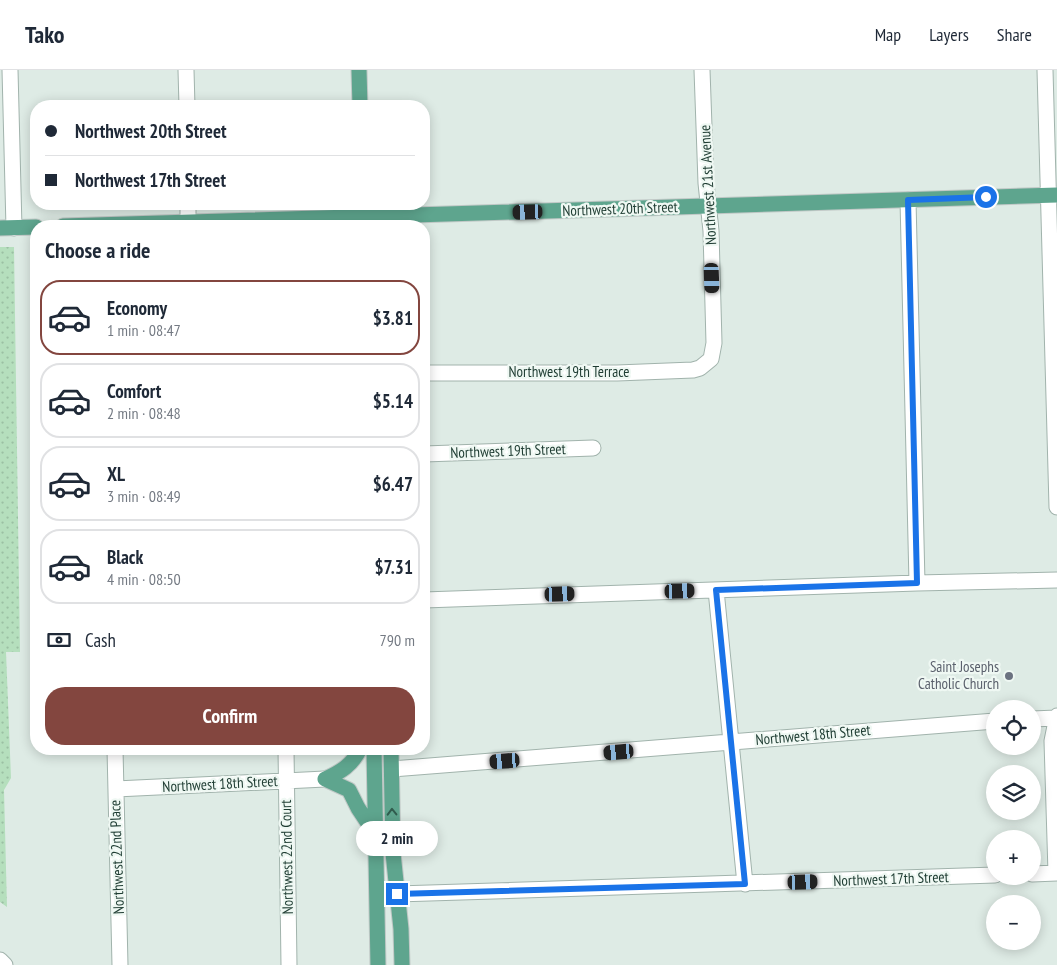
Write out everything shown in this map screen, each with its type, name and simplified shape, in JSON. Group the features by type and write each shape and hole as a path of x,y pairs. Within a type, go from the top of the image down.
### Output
{"main road":[{"path":"359,70 360,100"},
{"name":"Northwest 20th Street","path":"313,220 364,216 1053,196"},
{"path":"7,228 30,227"},
{"path":"325,779 341,772 355,760 357,755"},
{"path":"374,755 378,965"},
{"path":"391,755 393,854 401,929 402,965"},
{"path":"325,779 348,790 376,835"}],"street":[{"path":"7,228 10,70"},
{"path":"186,70 187,100"},
{"name":"Northwest 21st Avenue","path":"702,70 708,206 711,231 714,342 711,359"},
{"path":"1046,70 1053,196 1057,507"},
{"path":"908,200 917,583"},
{"name":"Northwest 19th Terrace","path":"430,373 617,373 693,370 706,364 711,359"},
{"name":"Northwest 19th Street","path":"430,454 593,448"},
{"path":"430,600 1057,580"},
{"path":"716,590 745,884"},
{"path":"1041,718 1057,717 1052,741 1056,873 1041,874"},
{"name":"Northwest 18th Street","path":"392,769 986,723"},
{"name":"Northwest 22nd Place","path":"115,755 120,965"},
{"name":"Northwest 22nd Court","path":"286,755 289,965"},
{"name":"Northwest 18th Street","path":"116,789 325,779"},
{"name":"Northwest 17th Street","path":"397,894 986,875"},
{"path":"0,960 5,965"}],"green space":[{"path":"0,247 14,247 20,652 6,652 11,778 4,790 7,907 0,902"}],"place":[{"name":"Saint Josephs Catholic Church","path":"1009,676"}],"route":[{"path":"397,894 745,884 716,590 917,583 908,200 986,197"}]}
